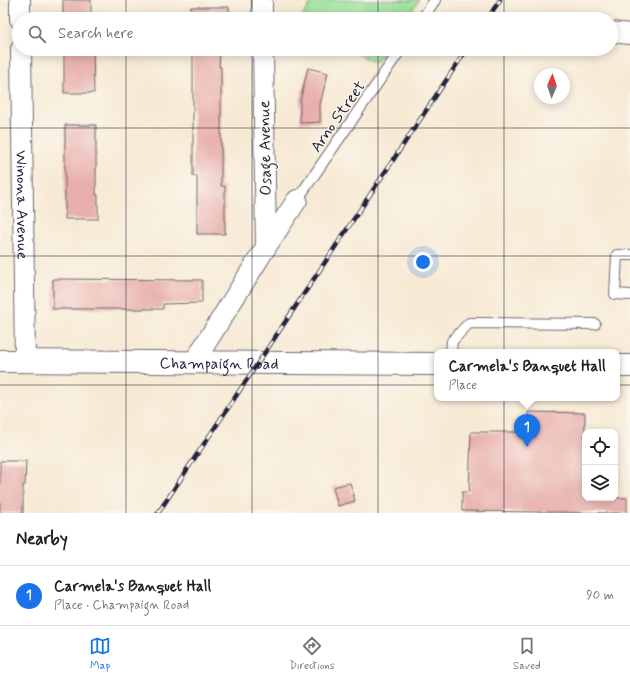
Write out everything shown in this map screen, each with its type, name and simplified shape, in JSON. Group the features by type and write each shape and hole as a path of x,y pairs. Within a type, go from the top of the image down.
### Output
{"street":[{"path":"20,0 20,12"},
{"path":"262,0 262,12"},
{"path":"618,33 630,34"},
{"name":"Winona Avenue","path":"21,56 25,361"},
{"name":"Osage Avenue","path":"263,56 266,247"},
{"name":"Osage Avenue","path":"194,362 297,200"},
{"name":"Champaign Road","path":"0,361 434,364"}],"lane":[{"path":"427,12 435,0"},
{"name":"Arno Street","path":"297,200 396,56"},
{"path":"630,255 617,255 615,294 630,295"},
{"path":"451,349 452,341 469,323 595,324"}],"green space":[{"path":"313,0 419,0 411,12 305,12"},
{"path":"362,56 381,56 376,63"}],"building":[{"path":"63,0 91,0 91,12 63,12"},
{"path":"191,7 229,7 229,12 191,12"},
{"path":"64,56 93,56 94,93 64,93"},
{"path":"193,56 220,56 219,67 221,67 221,186 225,186 225,234 197,234 197,176 193,176"},
{"path":"308,68 328,73 320,104 320,122 300,123 300,101"},
{"path":"65,125 96,125 96,195 98,195 98,219 65,219"},
{"path":"53,279 202,280 202,303 163,304 163,309 53,309"},
{"path":"528,412 585,413 585,429 582,429 582,501 618,501 618,498 627,498 627,513 462,511 462,492 469,492 471,432 528,432"},
{"path":"0,461 26,461 25,485 23,485 23,513 0,513"},
{"path":"350,483 355,501 338,506 333,487"}],"railway":[{"path":"492,12 500,0"},
{"path":"158,513 462,56"}],"place":[{"name":"Carmela's Banquet Hall","path":"527,447"}]}
